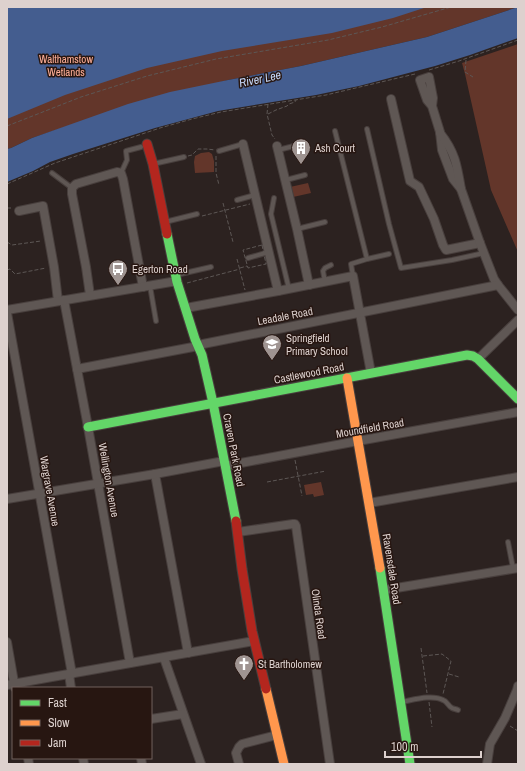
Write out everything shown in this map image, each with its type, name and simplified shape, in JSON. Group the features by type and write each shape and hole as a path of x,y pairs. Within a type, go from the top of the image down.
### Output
{"street":[{"path":"391,99 410,181 419,187 434,219 443,246 446,250 480,243"},
{"path":"432,106 440,132 448,143 456,162 462,190 494,279 518,310"},
{"path":"243,144 254,199 278,291"},
{"name":"Craven Park Road","path":"144,146 153,164 164,222 186,308 195,339 202,355 213,403 238,532 242,569 254,641 284,764"},
{"path":"277,148 309,285"},
{"path":"90,296 72,191 76,184 117,172 121,173 123,178 146,287"},
{"name":"Wellington Avenue","path":"19,211 43,206 61,301 77,369 130,664"},
{"path":"186,308 353,276 371,373"},
{"path":"7,312 179,280"},
{"name":"Leadale Road","path":"77,369 498,286"},
{"name":"Wargrave Avenue","path":"7,312 71,674 71,687"},
{"path":"518,320 478,359 518,399"},
{"name":"Castlewood Road","path":"88,427 467,355 478,359"},
{"name":"Ravensdale Road","path":"346,378 384,590 410,764"},
{"name":"Moundfield Road","path":"7,499 155,474 294,453 518,412"},
{"path":"155,474 188,653"},
{"path":"369,503 518,477"},
{"name":"Olinda Road","path":"238,532 293,524 296,526 330,764"},
{"path":"384,590 516,568"},
{"path":"7,642 12,686 254,641"},
{"path":"164,658 201,764"},
{"path":"487,764 490,744 502,722 518,686"},
{"path":"152,719 183,714"},
{"path":"240,764 236,753 242,744 277,735"}],"lane":[{"path":"367,129 401,268 484,253"},
{"path":"335,131 367,259"},
{"path":"219,151 243,144"},
{"path":"277,148 298,145"},
{"path":"121,173 127,160 126,151 144,146"},
{"path":"153,164 184,157"},
{"path":"52,174 72,191"},
{"path":"285,180 305,175"},
{"path":"274,198 271,214 289,289"},
{"path":"237,200 254,199"},
{"path":"164,222 196,214"},
{"path":"297,229 325,222"},
{"path":"248,258 269,252"},
{"path":"353,276 351,264 389,254"},
{"path":"325,282 323,271 331,265"},
{"path":"179,280 211,267"},
{"path":"146,287 156,322"},
{"path":"508,542 516,568"},
{"path":"401,702 436,698 442,699 447,702 451,708 458,710"}],"path":[{"path":"7,126 81,97 147,76 216,59 328,40 389,25 451,7"},
{"path":"425,71 466,59 518,40"},
{"path":"466,59 465,72 473,77"},
{"path":"7,184 55,163 160,128 221,112 326,95 420,73"},
{"path":"267,114 287,106 296,100"},
{"path":"268,104 267,114 277,148"},
{"path":"184,157 192,155 198,149 219,151 216,156 216,173 219,185"},
{"path":"196,214 201,216 225,211 254,199"},
{"path":"223,203 233,242"},
{"path":"7,242 12,245 49,240"},
{"path":"237,259 247,297"},
{"path":"179,280 240,269 247,266"},
{"path":"7,270 10,269 15,274 54,267"},
{"path":"294,453 302,496"},
{"path":"267,482 326,471"},
{"path":"421,648 432,727"},
{"path":"422,656 442,654 451,661 442,699"},
{"path":"448,674 459,677"},
{"path":"502,722 518,731"}],"green space":[{"name":"Walthamstow Wetlands","path":"7,7 518,7 427,37 301,66 228,80 74,124 32,138 7,149"},
{"path":"518,44 518,252 491,190 462,63"},
{"path":"209,152 212,154 214,161 214,172 195,173 195,156 201,153"},
{"path":"308,183 311,193 293,197 290,187"},
{"path":"321,482 324,495 314,497 313,494 306,495 304,485"}],"water":[{"name":"Walthamstow Wetlands","path":"7,7 427,7 393,18 332,33 222,51 147,68 65,95 7,119"},
{"name":"River Lee","path":"518,7 518,38 470,55 359,86 316,95 218,111 155,128 50,162 7,182 7,149 32,138 128,104 170,92 301,66 427,37"}],"traffic: fast":[{"path":"167,234 177,282 195,339 202,355 236,521"},
{"path":"88,427 467,355 478,359 518,399"},
{"path":"380,568 410,764"}],"traffic: slow":[{"path":"347,378 380,568"},
{"path":"266,689 284,764"}],"traffic: jam":[{"path":"147,144 153,164 167,234"},
{"path":"236,521 252,631 266,689"}],"place":[{"name":"Ash Court","path":"301,165"},
{"name":"Egerton Road","path":"118,286"},
{"name":"Springfield Primary School","path":"272,361"},
{"name":"St Bartholomew","path":"244,681"}]}
